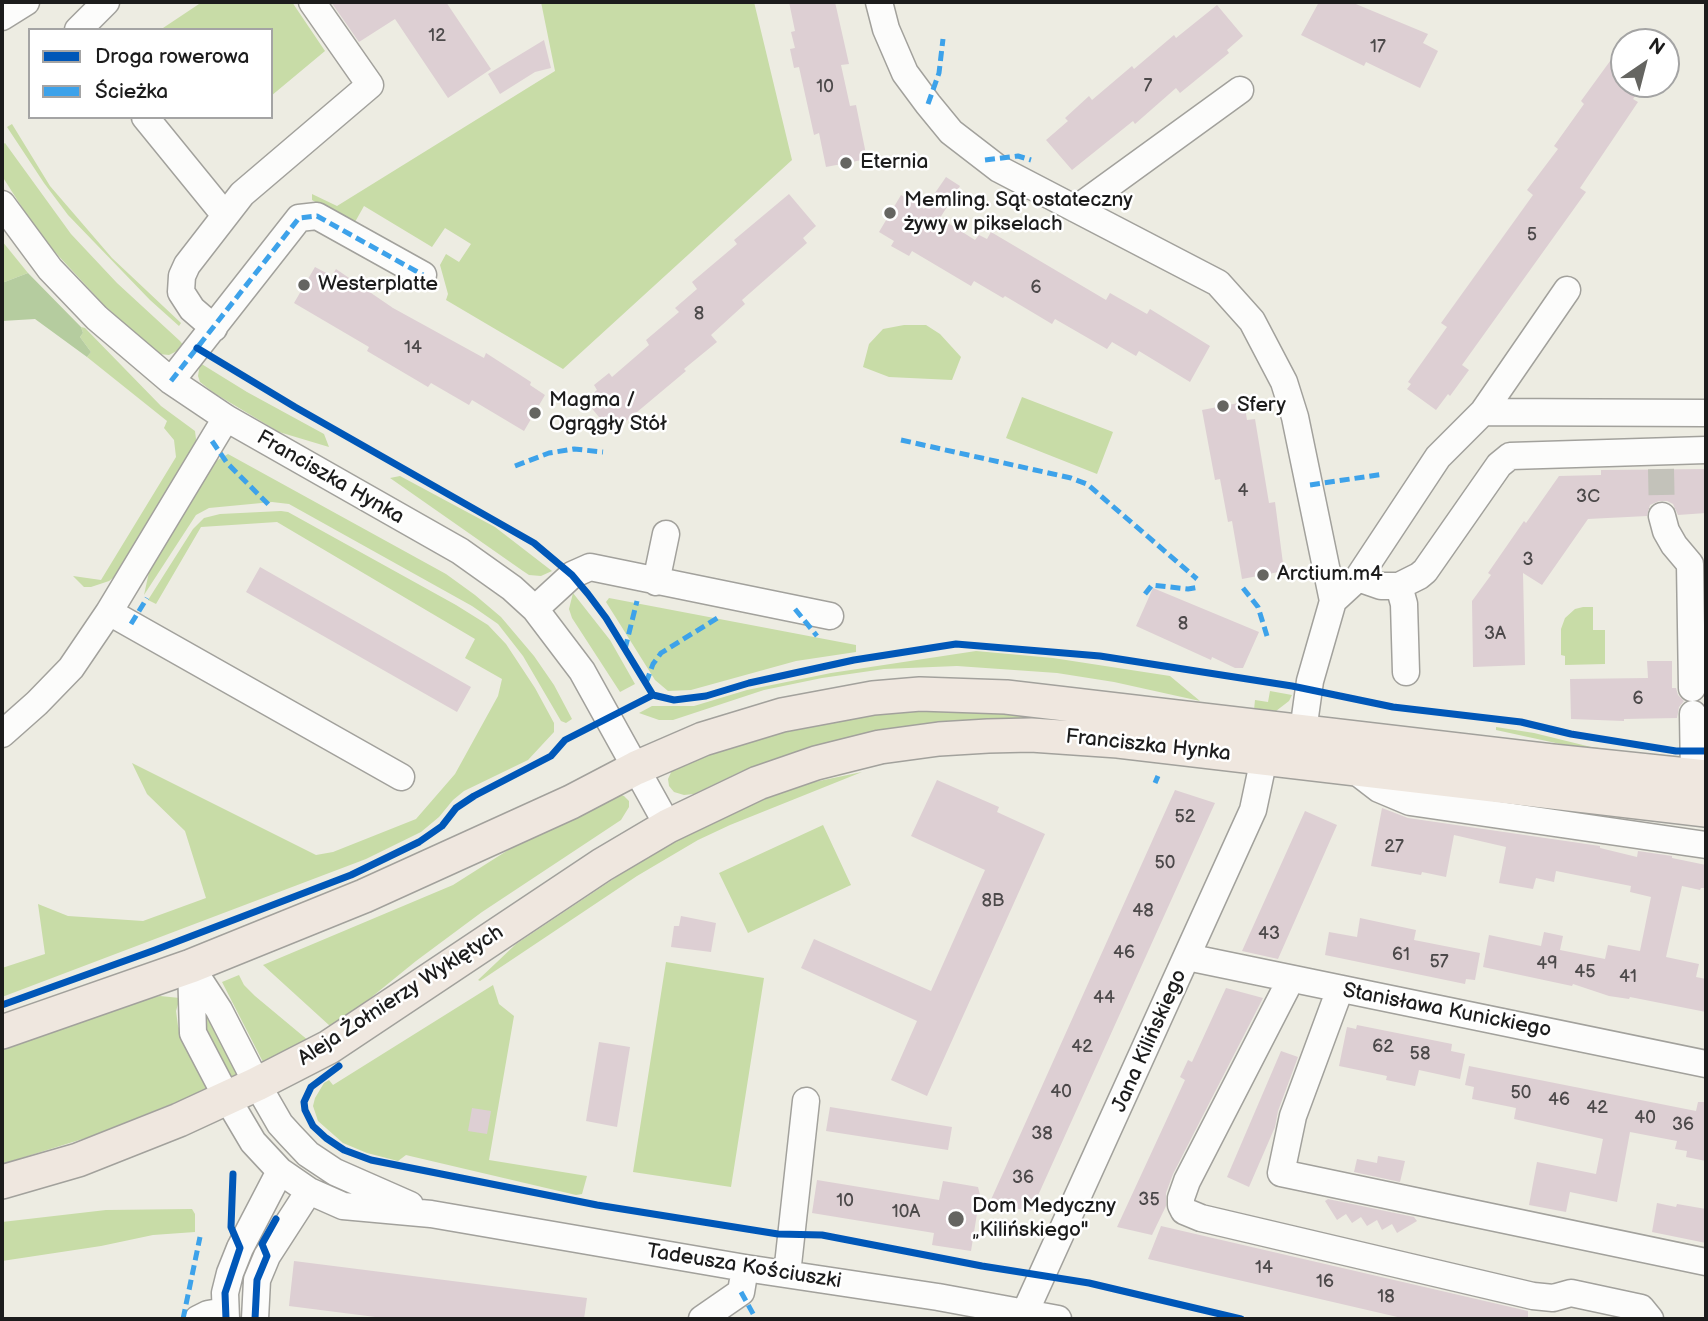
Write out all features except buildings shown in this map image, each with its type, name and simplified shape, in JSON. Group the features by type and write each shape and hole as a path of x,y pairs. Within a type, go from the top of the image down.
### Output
{"main road":[{"name":"Franciszka Hynka","path":"636,768 703,739 782,715 873,698 920,694 1045,701 1700,776"},
{"name":"Franciszka Hynka","path":"668,826 758,783 816,763 880,747 939,739 1031,735 1118,741 1706,810"},
{"path":"2,1032 191,966 364,896 571,802 636,768"},
{"name":"Aleja Żołnierzy Wyklętych","path":"2,1182 78,1160 179,1120 329,1047 602,865 668,826"}],"street":[{"path":"80,28 106,2"},
{"path":"214,328 192,309 181,292 182,276 187,265 242,194 370,85 312,2"},
{"path":"879,2 886,29 905,73 951,132 999,169 1218,283 1257,329 1284,382 1295,417 1334,601 1310,681 1303,731"},
{"path":"1076,209 1240,90"},
{"path":"147,119 224,214"},
{"name":"Franciszka Hynka","path":"2,204 50,270 97,318 171,381 226,418 460,551 512,587 535,609 582,671 668,826"},
{"path":"171,381 299,218 317,216 423,275"},
{"path":"1334,601 1358,578 1438,457 1483,412 1567,290"},
{"path":"1483,412 1706,414"},
{"path":"2,734 37,704 71,668 226,418"},
{"path":"1358,578 1381,586 1399,586 1425,571 1499,465 1510,456 1661,460 1706,450"},
{"path":"1662,516 1674,545 1690,564 1693,701 1700,776"},
{"path":"656,582 666,534"},
{"path":"535,609 572,575 590,567 830,616"},
{"path":"1399,586 1404,604 1406,673"},
{"path":"108,612 401,778"},
{"name":"Jana Kilińskiego","path":"1024,1316 1253,810 1264,758"},
{"path":"1353,769 1379,789 1410,802 1706,845"},
{"name":"Stanisława Kunickiego","path":"1187,957 1706,1064"},
{"name":"Tadeusza Kościuszki","path":"191,966 219,1010 280,1124 308,1154 335,1172 431,1214"},
{"name":"Tadeusza Kościuszki","path":"191,966 193,1033 253,1142 280,1171 309,1191 343,1206 431,1214 745,1268 938,1297 1024,1316 1058,1319"},
{"path":"1291,979 1187,1181 1181,1198 1184,1211 1201,1219 1533,1296 1553,1298 1571,1293 1641,1308 1650,1319"},
{"path":"1340,989 1293,1116 1281,1173 1706,1262"},
{"path":"787,1274 806,1101"},
{"path":"198,1319 208,1314 225,1315 227,1283 240,1248 280,1171"},
{"path":"255,1319 257,1280 267,1256 309,1191"},
{"path":"702,1319 741,1292 745,1268"}],"green space":[{"path":"202,2 292,2 325,51 273,94 273,28 163,28"},
{"path":"541,2 754,2 792,160 563,369 446,300 448,294 440,265 446,254 459,262 471,244 445,228 432,247 364,206 355,222 351,223 312,200 312,194 337,206 555,71"},
{"path":"12,124 50,186 112,258 181,323 179,326 150,300 68,215 7,127"},
{"path":"5,143 71,234 117,283 180,341 184,346 181,349 169,355 159,354 105,306 41,237 2,176 2,145"},
{"path":"2,241 28,273 2,283"},
{"path":"28,273 81,327 83,333 80,337 91,352 87,357 35,319 2,321 2,283"},
{"path":"926,325 940,334 961,357 952,380 889,377 863,367 869,344 883,329"},
{"path":"81,327 161,406 195,431 197,446 118,574 109,581 91,587 84,587 73,576 101,580 176,457 174,440 164,428 167,421 87,357 91,352 80,337 83,333"},
{"path":"200,363 324,434 329,447 279,432 214,393 200,382"},
{"path":"1022,397 1113,432 1097,474 1006,438"},
{"path":"228,454 446,574 475,595 501,617 534,656 554,685 572,719 566,723 561,721 523,656 498,624 472,606 289,504 272,502 209,508 196,515 144,595 149,572 216,461"},
{"path":"400,476 495,527 552,571 541,576 529,575 390,478"},
{"path":"288,512 488,625 506,644 535,688 554,723 554,732 528,760 464,791 421,832 366,859 2,997 2,968 45,954 38,904 68,916 143,921 206,898 185,831 147,794 132,763 316,855 333,852 416,819 455,774 498,696 502,679 465,658 475,639 277,522 201,527 156,604 148,600 193,529 204,518 220,514"},
{"path":"573,593 610,640 635,684 620,692 572,618 569,609"},
{"path":"609,598 856,645 856,652 796,661 691,690 668,691 655,680 606,602"},
{"path":"1593,607 1593,630 1605,630 1605,664 1565,665 1565,656 1561,655 1561,629 1565,618 1575,609"},
{"path":"976,651 1053,658 1170,676 1200,701 1114,682 1057,673 957,666 884,669 822,678 764,690 673,720 659,720 639,713 652,706 694,706 747,690 831,673"},
{"path":"1270,691 1292,695 1289,701 1276,711 1254,710 1255,700 1268,702"},
{"path":"918,708 1059,714 1059,720 945,722 871,732 817,745 772,760 694,794 674,792 669,786 668,779 674,766 748,739 871,713"},
{"path":"1496,727 1591,747 1682,758 1597,752 1496,730"},
{"path":"862,772 698,840 637,876 478,980 516,944 630,868 685,836 795,786"},
{"path":"617,793 629,801 629,807 621,820 482,912 352,1013 330,1026 263,965 453,885 546,826"},
{"path":"823,825 851,885 748,933 719,873"},
{"path":"666,962 764,978 731,1187 633,1172"},
{"path":"239,975 255,996 309,1041 264,1064 222,982"},
{"path":"493,985 499,1004 514,1016 489,1160 587,1176 582,1194 576,1195 406,1155 398,1161 367,1153 343,1143 318,1121 313,1106 324,1083 329,1080 333,1085"},
{"path":"160,996 180,998 176,1011 178,1026 209,1089 89,1137 2,1164 2,1049"},
{"path":"204,1014 238,1077 228,1081 204,1034"},
{"path":"192,1209 195,1214 195,1232 153,1235 2,1261 2,1222 106,1210"}],"tunnel":[{"path":"1661,469 1662,516"}],"marked path":[{"path":"928,104 939,73 943,39"},
{"path":"985,160 1018,156 1031,160"},
{"path":"171,381 299,218 317,216 423,275"},
{"path":"901,440 1071,478 1087,484 1197,579"},
{"path":"212,441 227,463 271,507"},
{"path":"515,466 549,453 574,449 603,452"},
{"path":"1310,485 1384,474"},
{"path":"1145,594 1152,585 1188,589 1200,587"},
{"path":"1243,588 1258,607 1267,636"},
{"path":"131,624 147,598"},
{"path":"625,649 637,601"},
{"path":"795,609 817,636"},
{"path":"646,683 653,664 661,653 719,617"},
{"path":"1155,783 1158,776"},
{"path":"183,1319 200,1237"},
{"path":"741,1292 756,1319"}],"cycle path":[{"path":"197,348 534,543 572,575 588,594 606,618 653,695"},
{"path":"2,1005 351,875 419,842 442,826 456,808 474,796 551,756 565,740 653,695 674,700 706,696 749,683 854,660 956,644 1100,656 1292,686 1393,707 1521,722 1571,734 1676,751 1706,751"},
{"path":"339,1066 311,1087 304,1102 305,1110 313,1126 326,1138 344,1150 371,1160 597,1205 778,1234 822,1235 982,1266 1089,1283 1241,1319"},
{"path":"226,1319 225,1293 240,1248 231,1227 233,1174"},
{"path":"255,1319 257,1280 267,1256 262,1244 276,1219"}],"place":[{"name":"Eternia","path":"846,163"},
{"name":"Memling. Sąt ostateczny żywy w pikselach","path":"890,213"},
{"name":"Westerplatte","path":"304,285"},
{"name":"Sfery","path":"1223,406"},
{"name":"Magma / Ogrągły Stół","path":"535,413"},
{"name":"Arctium.m4","path":"1263,575"},
{"name":"Dom Medyczny „Kilińskiego\"","path":"956,1219"}]}
